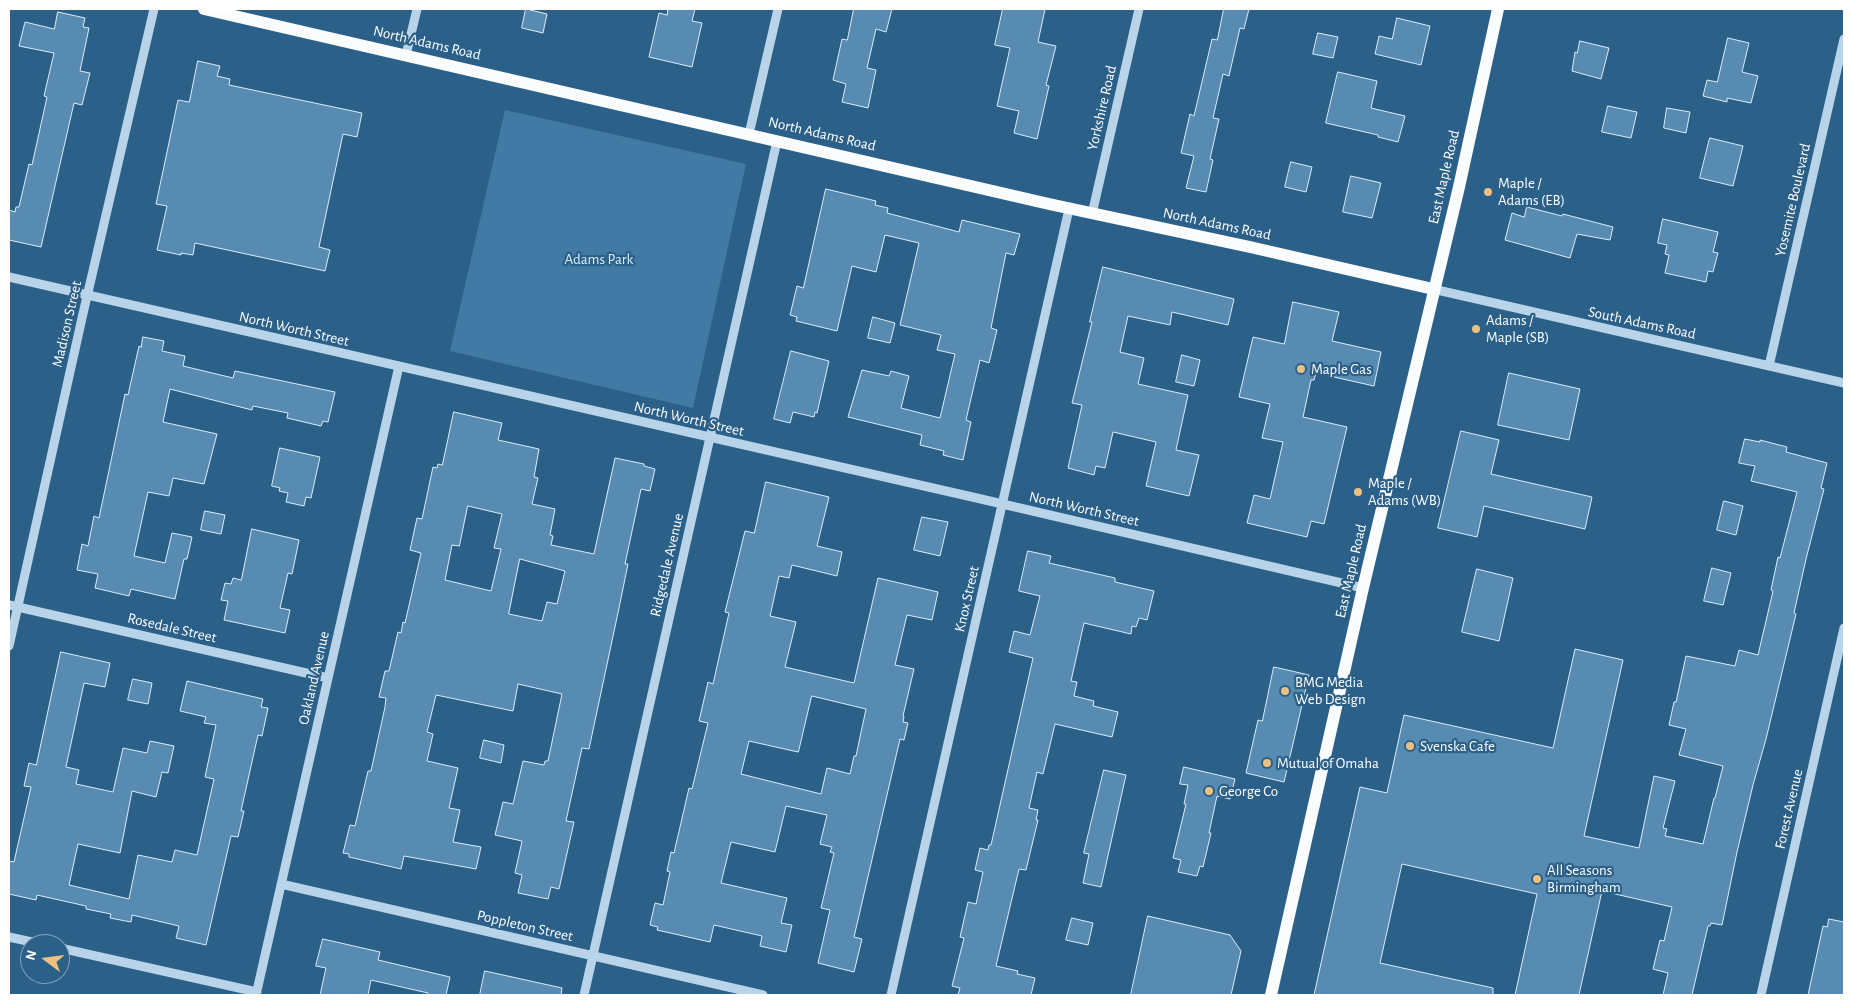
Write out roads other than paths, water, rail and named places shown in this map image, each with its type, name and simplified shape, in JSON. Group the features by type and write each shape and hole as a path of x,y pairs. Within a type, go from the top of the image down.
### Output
{"main road":[{"name":"North Adams Road","path":"204,9 1069,209 1250,247 1433,289"},
{"name":"East Maple Road","path":"1271,995 1433,289 1459,187 1498,9"}],"street":[{"name":"Madison Street","path":"9,646 13,606 88,295 154,9"},
{"path":"406,55 417,9"},
{"path":"749,134 778,9"},
{"name":"Yorkshire Road","path":"1092,214 1139,9"},
{"name":"Yosemite Boulevard","path":"1769,366 1844,39"},
{"name":"Ridgedale Avenue","path":"584,995 777,141"},
{"name":"Knox Street","path":"891,995 1069,209"},
{"name":"North Worth Street","path":"9,278 1364,588"},
{"name":"South Adams Road","path":"1433,289 1844,383"},
{"name":"Oakland Avenue","path":"256,994 399,366"},
{"name":"Rosedale Street","path":"13,606 328,678"},
{"name":"Forest Avenue","path":"1761,995 1844,628"},
{"name":"Poppleton Street","path":"281,884 763,995"},
{"path":"70,950 256,994"}],"place":[{"name":"Maple / Adams (EB)","path":"1488,192"},
{"name":"Adams / Maple (SB)","path":"1476,329"},
{"name":"Maple Gas","path":"1301,369"},
{"name":"Maple / Adams (WB)","path":"1358,492"},
{"name":"BMG Media Web Design","path":"1285,691"},
{"name":"Svenska Cafe","path":"1410,746"},
{"name":"Mutual of Omaha","path":"1267,763"},
{"name":"George Co","path":"1209,791"},
{"name":"All Seasons Birmingham","path":"1537,879"}],"park label":[{"name":"Adams Park","path":"599,259"}]}
